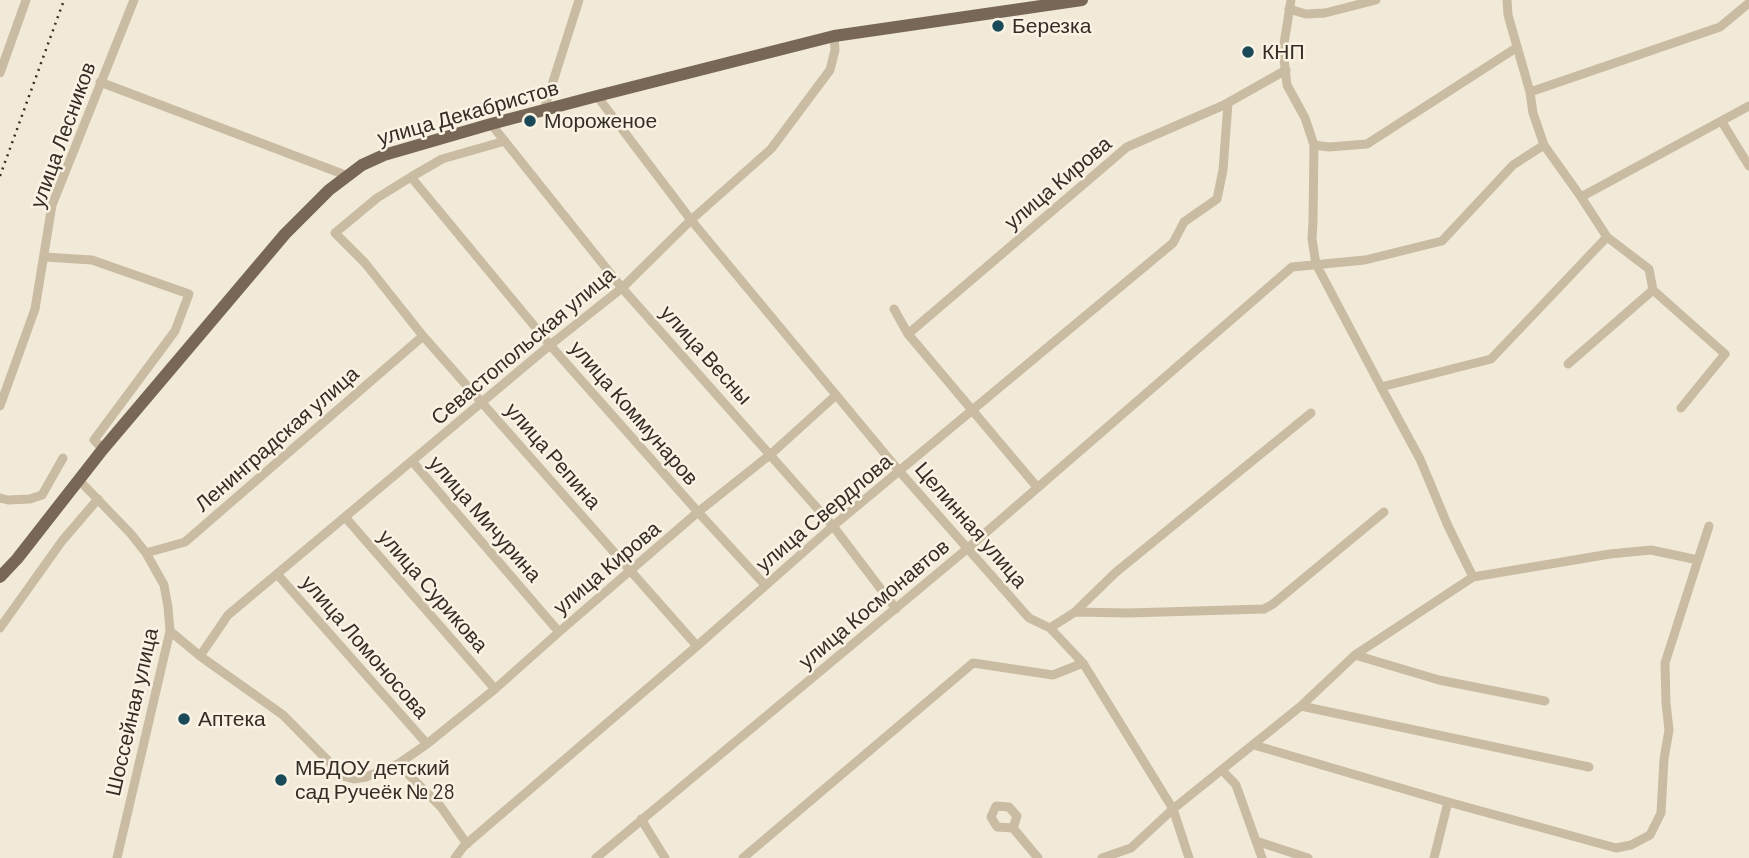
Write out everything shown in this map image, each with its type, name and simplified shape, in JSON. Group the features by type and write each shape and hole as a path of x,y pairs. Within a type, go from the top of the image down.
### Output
{"main road":[{"name":"улица Декабристов","path":"0,577 78,479 285,234 329,190 362,165 384,155 491,124 834,37 1082,0"}],"street":[{"path":"0,73 26,0"},
{"name":"улица Лесников","path":"0,405 35,309 52,205 134,0"},
{"path":"544,110 579,0"},
{"path":"1376,0 1325,13 1307,13 1290,5 1283,50 1287,85 1305,118 1314,145 1312,239 1317,264 1420,459 1473,578"},
{"path":"1507,0 1516,48 1544,145 1607,237 1649,269 1653,290 1726,354 1681,408"},
{"path":"1530,92 1720,27 1749,2"},
{"name":"Севастопольская улица","path":"200,656 228,614 622,288 691,220 771,149 830,69 835,50 834,37"},
{"path":"1314,145 1367,145 1516,48"},
{"name":"улица Кирова","path":"908,334 1127,147 1228,103 1286,70"},
{"path":"100,82 348,176"},
{"name":"Целинная улица","path":"597,96 691,220 900,472 1030,618 1050,628 1083,663 1173,809 1189,858"},
{"name":"улица Свердлова","path":"455,858 467,844 833,526 1173,243 1184,222 1217,199 1223,170 1228,103"},
{"path":"1581,197 1749,106"},
{"path":"1721,122 1749,166"},
{"name":"улица Весны","path":"491,124 622,288 833,526 896,609"},
{"path":"411,177 442,159 505,141"},
{"name":"улица Космонавтов","path":"596,858 968,548 1292,267 1366,260 1442,242 1513,165 1544,145"},
{"name":"улица Репина","path":"411,177 377,198 335,233 365,263 423,336 697,646"},
{"name":"улица Коммунаров","path":"411,177 550,345 765,585"},
{"path":"1381,387 1491,359 1607,237"},
{"path":"45,257 92,260 189,294 175,331 94,440 103,449"},
{"path":"1568,364 1653,290"},
{"path":"894,309 908,334 1037,487"},
{"name":"Ленинградская улица","path":"146,553 185,542 423,336"},
{"name":"улица Кирова","path":"170,631 200,656 283,715 343,776 354,779 387,770 427,744 495,689 698,512 771,454 835,396"},
{"path":"1050,628 1075,612 1115,573 1311,413"},
{"path":"0,498 30,499 42,495 63,458"},
{"name":"улица Мичурина","path":"412,461 559,632"},
{"name":"Шоссейная улица","path":"78,479 146,553 164,585 168,607 170,631 117,858"},
{"path":"0,628 62,541 98,499"},
{"path":"1075,612 1264,609 1384,512"},
{"name":"улица Сурикова","path":"345,517 495,689"},
{"path":"1254,745 1616,848 1631,845 1650,835 1661,813 1664,759 1669,730 1665,663 1709,526"},
{"path":"1102,858 1130,848 1173,809 1301,706 1355,655 1473,578 1611,554 1651,550 1698,560"},
{"name":"улица Ломоносова","path":"277,574 427,744"},
{"path":"1355,655 1439,680 1545,701"},
{"path":"743,858 973,663 1053,675 1083,663"},
{"path":"1301,706 1589,767"},
{"path":"398,764 441,807 467,844"},
{"path":"1222,770 1236,785 1262,858"},
{"path":"1434,858 1447,802"},
{"path":"641,819 665,858"},
{"path":"1013,828 1038,858"},
{"path":"1256,841 1308,858"}],"railway":[{"path":"0,176 64,0"}],"place":[{"name":"Березка","path":"998,26"},
{"name":"КНП","path":"1248,52"},
{"name":"Мороженое","path":"530,121"},
{"name":"Аптека","path":"184,719"},
{"name":"МБДОУ детский сад Ручеёк № 28","path":"281,780"}]}
